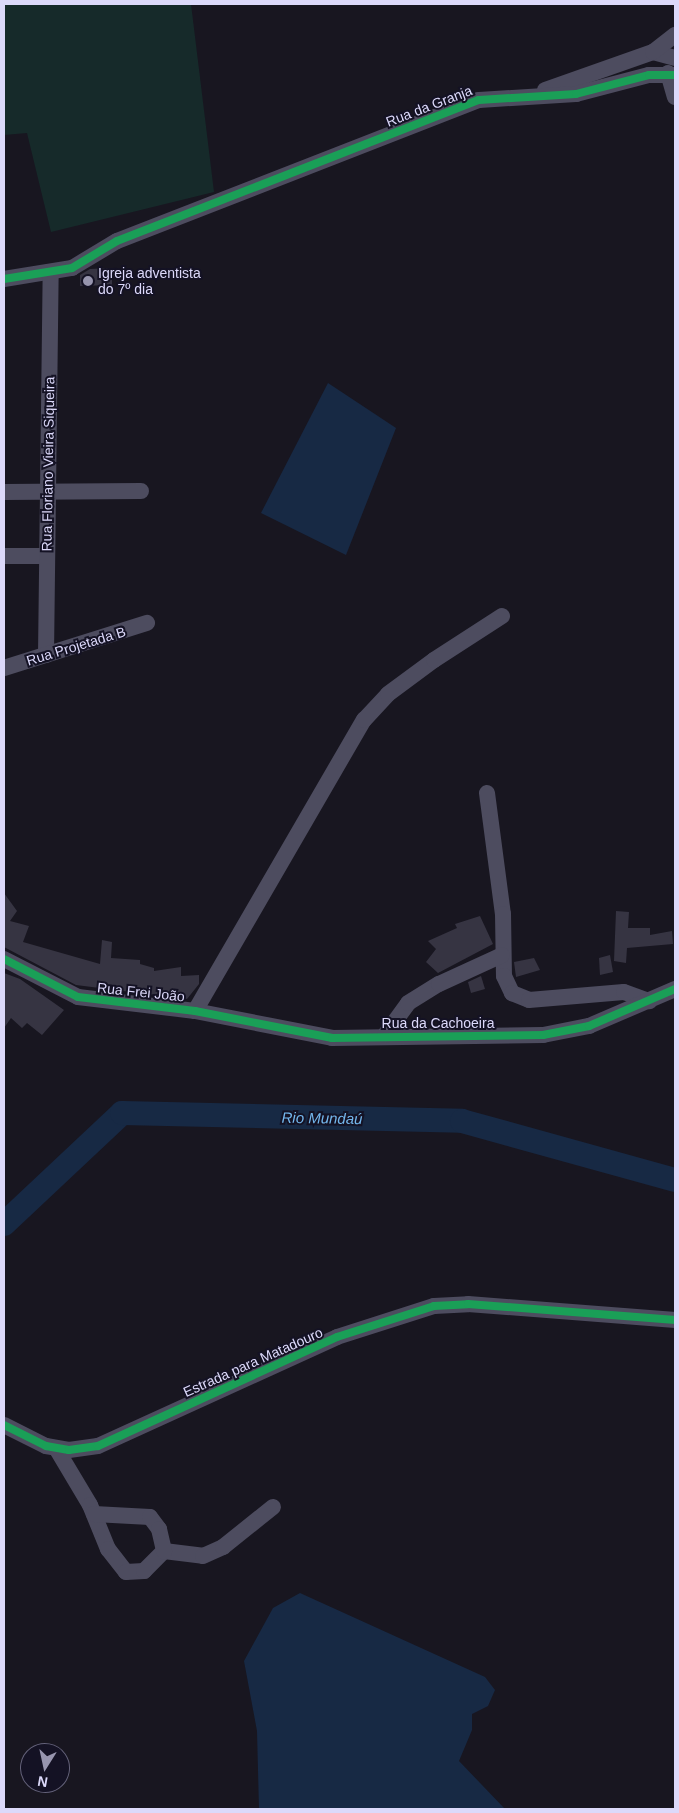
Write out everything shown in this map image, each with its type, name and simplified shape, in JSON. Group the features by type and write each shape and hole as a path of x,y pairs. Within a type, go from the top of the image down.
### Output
{"street":[{"path":"528,96 653,52 675,35"},
{"path":"653,52 675,58"},
{"path":"672,74 675,97"},
{"name":"Rua da Granja","path":"4,279 72,268 117,240 239,195 479,100 576,94 672,74"},
{"name":"Rua Floriano Vieira Siqueira","path":"46,655 51,272"},
{"path":"4,492 141,491"},
{"path":"4,556 46,556"},
{"path":"194,1011 364,720 388,694 434,660 502,616"},
{"name":"Rua Projetada B","path":"4,668 147,623"},
{"path":"487,793 502,914 504,976 518,997 624,992 649,1001"},
{"path":"385,1035 408,1004 439,984 502,955"},
{"name":"Rua Frei João","path":"4,959 78,997 194,1011"},
{"name":"Rua da Cachoeira","path":"194,1011 332,1038 385,1035 543,1034 590,1026 675,989"},
{"name":"Estrada para Matadouro","path":"4,1425 56,1448 98,1446 394,1316 451,1305 520,1307 675,1320"},
{"path":"56,1448 94,1514 108,1549 126,1572 144,1571 164,1551"},
{"path":"164,1551 202,1556 223,1547 273,1507"},
{"path":"94,1514 150,1517 159,1529 164,1551"}],"green space":[{"path":"4,4 191,4 214,192 51,232 27,133 4,135"}],"water":[{"path":"328,383 396,428 346,555 261,513"},
{"path":"300,1593 485,1677 495,1690 488,1706 472,1714 472,1730 459,1761 505,1809 259,1809 257,1731 244,1661 273,1608"}],"building":[{"name":"Igreja adventista do 7º dia","path":"112,268 112,285 80,286 80,275 90,269"},
{"path":"4,893 17,911 10,921 29,926 23,942 100,964 102,940 112,942 111,958 140,960 140,964 154,968 154,971 181,967 181,976 199,975 199,984 187,999 76,985 4,947"},
{"path":"616,911 629,912 628,928 650,928 650,935 672,931 673,944 627,948 626,963 614,961"},
{"path":"480,916 493,944 438,973 426,962 436,949 428,941 457,928 455,924"},
{"path":"610,955 613,972 600,975 599,958"},
{"path":"534,958 540,970 516,977 514,962"},
{"path":"4,973 20,979 64,1010 42,1035 27,1023 22,1028 11,1018 4,1028"},
{"path":"481,976 485,989 471,993 468,982"}],"waterway":[{"name":"Rio Mundaú","path":"4,1224 122,1113 462,1121 675,1180"}],"cycle path":[{"path":"4,279 72,268 117,241 479,100 576,94 649,75 675,75"},
{"path":"4,959 78,997 195,1011 332,1038 543,1035 589,1026 675,989"},
{"path":"4,1425 46,1446 69,1450 98,1446 337,1337 434,1306 468,1304 675,1320"}],"place":[{"name":"Igreja adventista do 7º dia","path":"88,281"}]}
